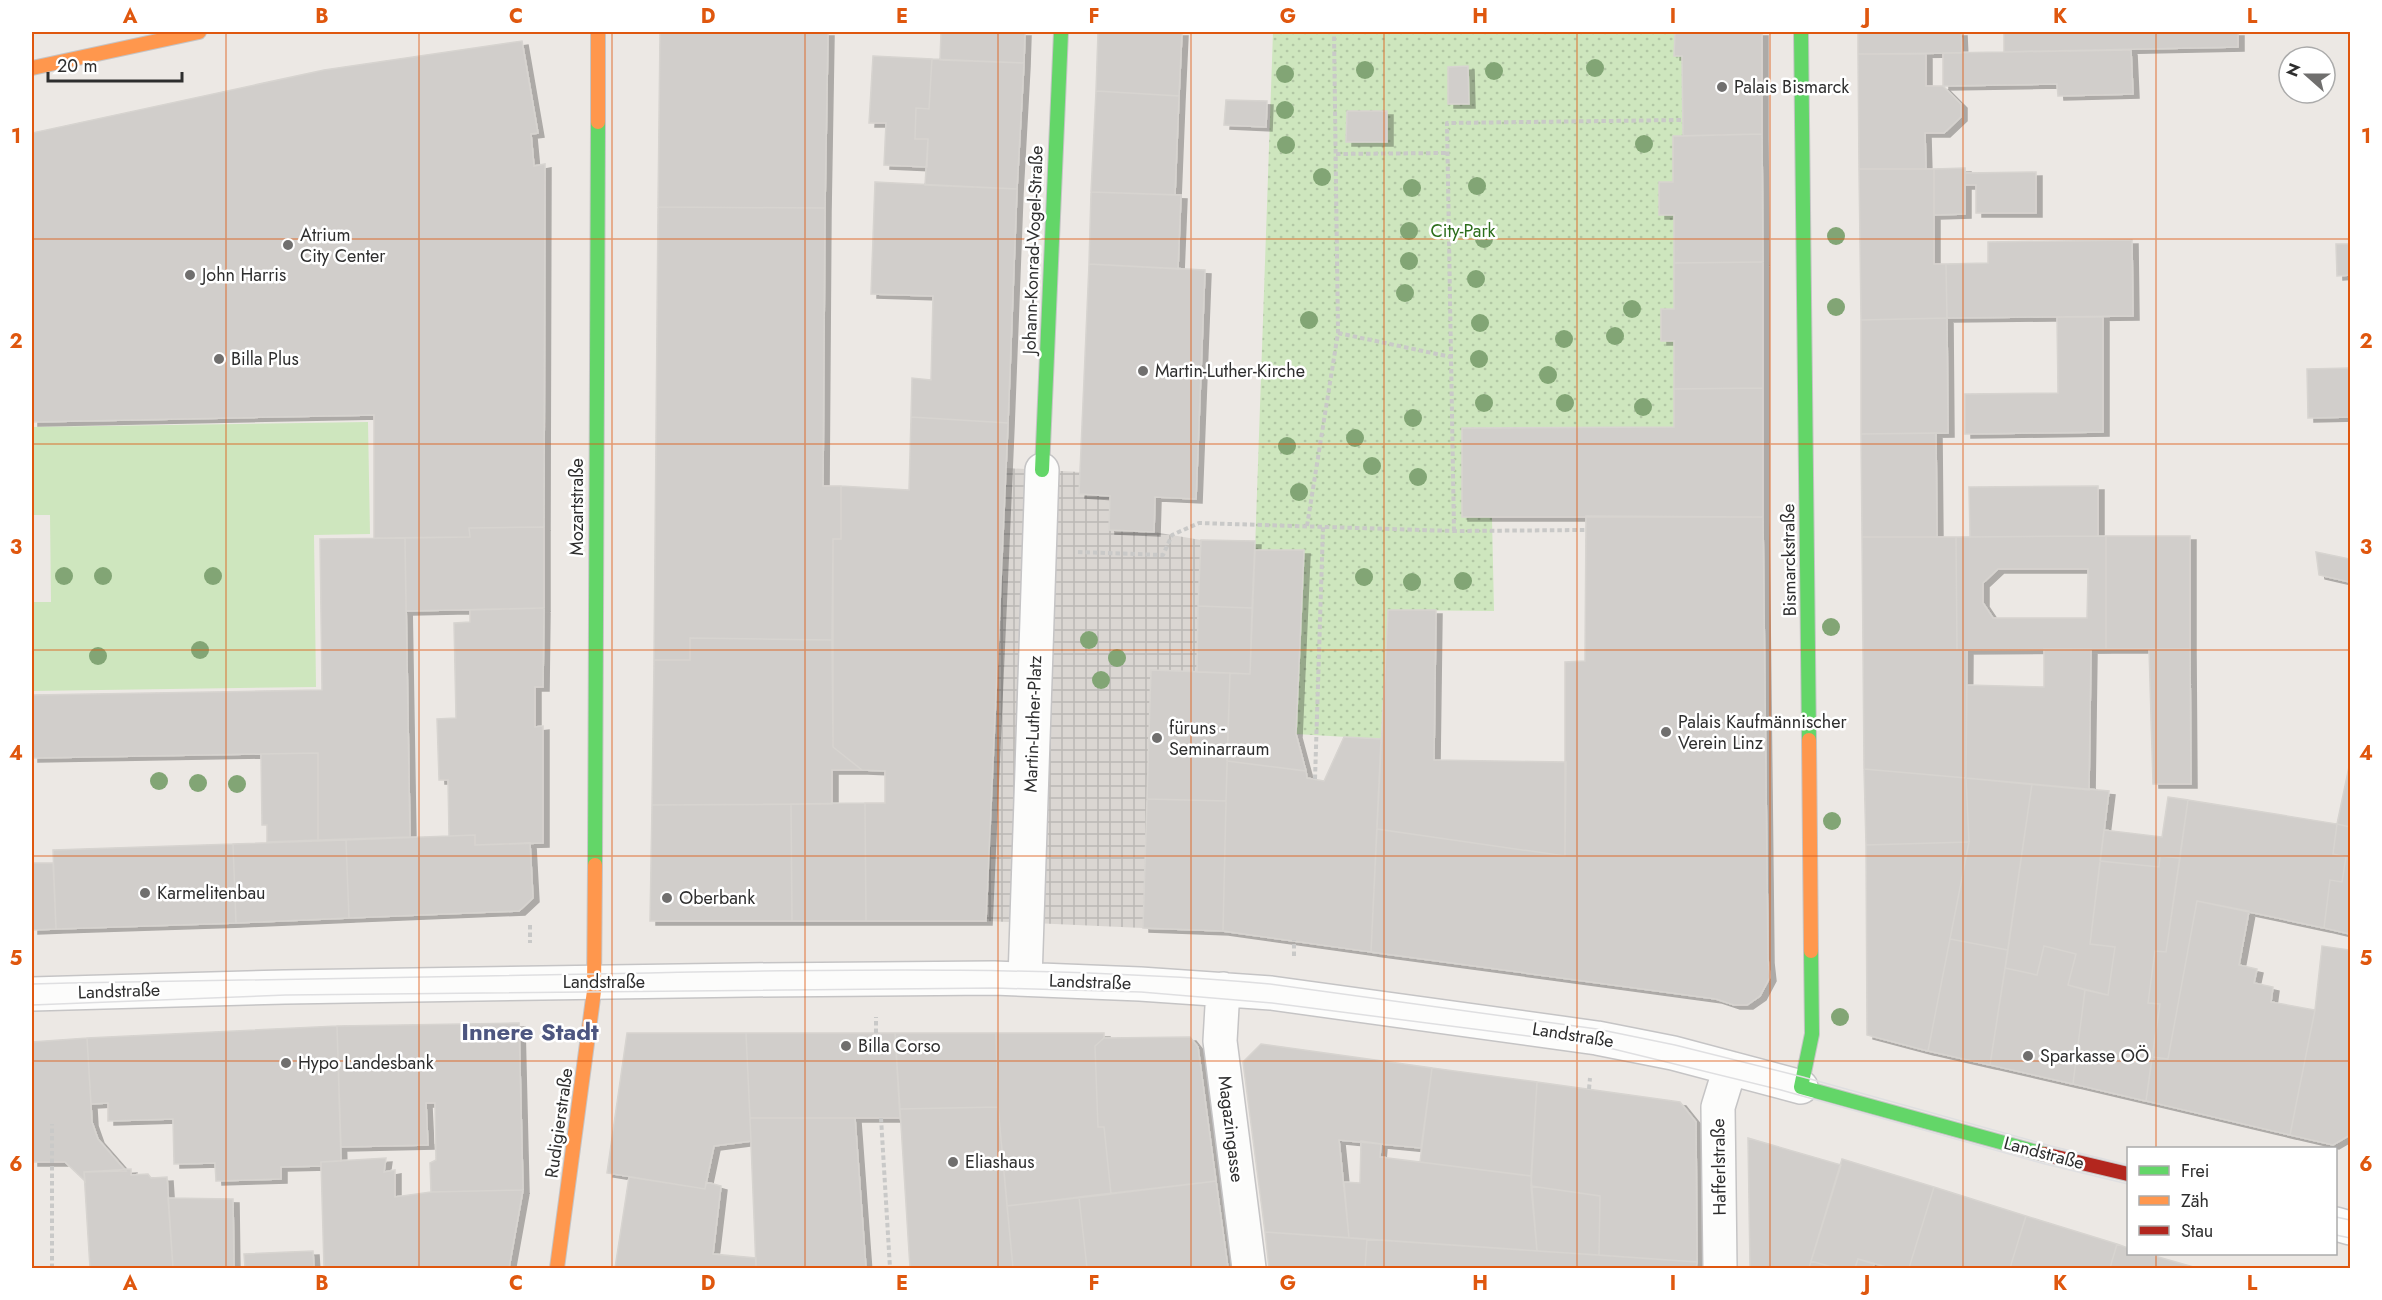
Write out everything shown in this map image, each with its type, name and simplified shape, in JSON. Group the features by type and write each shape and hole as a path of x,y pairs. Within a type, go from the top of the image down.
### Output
{"street":[{"path":"32,68 199,32"},
{"name":"Mozartstraße","path":"593,982 598,32"},
{"name":"Johann-Konrad-Vogel-Straße","path":"1042,470 1061,32"},
{"name":"Bismarckstraße","path":"1801,32 1812,1034 1801,1087"},
{"name":"Martin-Luther-Platz","path":"1025,979 1042,470"},
{"name":"Landstraße","path":"32,994 593,982 1025,979 1271,993 1597,1038 1730,1068 2036,1152 2127,1174"},
{"name":"Rudigierstraße","path":"557,1269 585,1064 593,982"},
{"name":"Magazingasse","path":"1223,990 1220,1041 1249,1269"},
{"name":"Hafferlstraße","path":"1720,1269 1718,1107 1730,1068"}],"path":[{"path":"1306,526 1338,333 1334,32"},
{"path":"1454,531 1447,123 1683,120"},
{"path":"1336,154 1447,153"},
{"path":"1338,333 1451,357"},
{"path":"1038,550 1163,555 1172,535 1199,523 1454,531 1585,530"},
{"path":"1315,779 1323,527"},
{"path":"530,925 531,953"},
{"path":"1294,940 1294,960"},
{"path":"876,1016 876,1033"},
{"path":"1589,1089 1590,1075"},
{"path":"881,1118 890,1269"},
{"path":"52,1124 52,1269"}],"green space":[{"name":"City-Park","path":"1273,32 1675,32 1675,56 1682,56 1683,136 1673,136 1673,182 1659,183 1659,214 1674,215 1674,309 1661,309 1661,341 1674,341 1674,427 1492,517 1494,611 1388,610 1381,739 1296,734 1304,551 1255,550"},
{"path":"368,422 370,534 314,535 316,687 32,691 32,602 51,602 50,515 32,515 32,427"}],"shaded area":[{"path":"1006,468 1080,472 1079,494 1110,496 1109,530 1154,532 1201,540 1197,672 1151,671 1143,928 986,921"}],"building":[{"path":"660,32 828,32 825,208 658,207"},
{"path":"941,32 1025,32 1024,63 940,60"},
{"path":"1098,32 1182,32 1179,96 1096,91"},
{"name":"Palais Bismarck","path":"1675,32 1762,32 1762,134 1683,136 1682,56 1674,56"},
{"path":"1858,32 1961,32 1962,53 1858,54"},
{"path":"2004,32 2238,32 2238,47 2004,52"},
{"name":"Atrium City Center","path":"522,41 538,133 531,134 534,166 545,164 544,527 469,528 470,537 374,538 374,415 32,422 32,133 324,70"},
{"path":"2131,50 2133,94 2058,96 2057,84 1943,86 1943,53"},
{"path":"1858,54 1926,54 1926,86 1943,86 1961,104 1961,117 1944,133 1925,133 1926,169 1859,169"},
{"path":"873,56 932,59 929,109 916,108 915,139 928,139 927,167 884,165 886,123 869,123"},
{"path":"932,59 1024,63 1017,189 925,185 928,139 915,139 916,108 929,109"},
{"path":"1468,66 1469,104 1448,104 1448,67"},
{"path":"1096,91 1179,96 1175,195 1091,192"},
{"path":"1226,100 1267,101 1266,127 1224,125"},
{"path":"1347,111 1387,111 1387,142 1346,142"},
{"path":"1762,134 1763,262 1674,263 1674,215 1659,215 1659,182 1673,182 1673,136"},
{"path":"1965,168 1965,214 1934,215 1934,169"},
{"path":"1859,169 1934,169 1934,264 1946,264 1947,318 1861,320"},
{"path":"2036,172 2036,213 1976,213 1976,185 1965,185 1965,173"},
{"path":"875,182 1017,189 1008,423 911,417 912,378 931,380 933,296 871,294"},
{"path":"1091,192 1181,195 1178,269 1089,264"},
{"path":"658,207 825,208 823,486 841,486 841,539 833,539 832,640 690,638 690,660 654,660"},
{"path":"2132,240 2133,316 1947,318 1946,264 1988,263 1988,242"},
{"path":"2336,244 2350,244 2350,275 2337,276"},
{"path":"1763,262 1763,388 1674,389 1674,341 1661,341 1661,309 1674,309 1674,263"},
{"name":"Martin-Luther-Kirche","path":"1089,264 1205,270 1196,499 1155,497 1154,532 1109,530 1110,496 1079,494"},
{"path":"2057,317 2103,317 2103,432 1965,434 1965,394 2058,393"},
{"path":"1947,318 1948,433 1861,434 1861,320"},
{"path":"2350,368 2350,417 2308,418 2307,369"},
{"path":"1763,388 1763,517 1462,517 1462,428 1674,427 1674,389"},
{"path":"911,417 1008,423 986,921 866,921 865,803 885,803 885,771 862,770 833,747 833,539 841,539 841,486 909,490"},
{"path":"1936,433 1937,537 1862,537 1861,434"},
{"path":"2098,486 2098,536 1970,537 1969,487"},
{"name":"Palais Kaufmännischer Verein Linz","path":"1586,516 1763,517 1770,977 1760,996 1747,1005 1734,1005 1716,999 1371,952 1377,829 1565,856 1565,662 1585,661"},
{"path":"544,527 544,608 406,611 405,538 470,537 469,528"},
{"path":"2106,536 2106,649 1957,650 1956,537","holes":["1998,569 2088,569 2087,618 1993,618 1983,603 1983,583"]},
{"path":"2106,536 2190,536 2190,649 2106,649"},
{"path":"1862,537 1956,537 1957,650 1863,650"},
{"path":"405,538 410,837 318,840 318,753 32,758 32,695 322,690 320,539"},
{"path":"1201,540 1255,541 1252,608 1198,606"},
{"path":"1255,550 1304,550 1296,734 1306,771 1227,761 1230,673 1250,674"},
{"path":"2316,552 2350,559 2350,582 2319,575"},
{"path":"1198,606 1252,608 1250,674 1197,672"},
{"path":"544,608 543,687 535,687 535,727 543,726 543,843 475,845 475,835 449,836 448,780 439,780 437,719 456,718 454,623 470,622 470,610"},
{"path":"1388,610 1436,610 1434,760 1566,762 1565,856 1377,829"},
{"path":"690,638 832,640 833,747 862,770 832,770 832,804 652,805 654,660 690,660"},
{"path":"2044,649 2091,649 2089,790 1966,778 1967,685 2044,687"},
{"path":"2149,649 2190,649 2191,784 2153,784"},
{"path":"1863,650 1967,650 1966,778 1864,769"},
{"path":"1151,670 1230,673 1226,801 1147,799"},
{"path":"1344,737 1381,739 1371,952 1223,931 1227,761 1306,771 1307,778 1324,781"},
{"path":"318,753 318,840 267,842 267,825 262,825 261,754"},
{"path":"2350,762 2350,827 2337,824"},
{"path":"1864,769 1966,778 1969,842 1866,845"},
{"path":"1966,778 2032,784 2008,950 1950,939 1969,842"},
{"path":"2032,784 2109,791 2090,944 2115,947 2108,995 2068,985 2076,954 2044,946 2037,975 2005,968"},
{"path":"2168,797 2188,800 2180,858 2160,856 2159,867 2100,861 2104,830 2162,837"},
{"path":"1147,799 1226,801 1223,931 1143,928"},
{"path":"2188,800 2337,824 2333,854 2346,857 2342,882 2330,880 2324,928 2197,901 2168,1059 2152,1057 2160,1004 2148,1003 2155,951 2166,952"},
{"path":"865,803 866,921 792,921 791,804"},
{"path":"791,804 792,921 650,921 652,805"},
{"path":"2337,824 2350,827 2350,934 2324,928 2330,880 2342,882 2346,857 2333,854"},
{"path":"475,835 475,845 530,843 533,898 519,911 349,918 346,840"},
{"path":"346,840 349,918 236,923 233,844"},
{"path":"1969,842 1928,1051 1867,1035 1866,845"},
{"name":"Karmelitenbau","path":"233,844 236,923 56,929 53,850"},
{"path":"2160,856 2180,858 2166,952 2155,951 2148,1003 2160,1004 2146,1101 2073,1084 2085,990 2108,995 2115,947 2090,944 2100,861 2159,867"},
{"path":"32,863 53,863 56,929 32,930"},
{"path":"2197,901 2249,911 2239,965 2257,969 2254,983 2273,987 2271,1002 2315,1010 2290,1135 2146,1101 2152,1057 2168,1059"},
{"path":"1950,939 2008,950 1990,1065 1928,1051"},
{"path":"2350,943 2350,1135 2333,1145 2290,1135 2315,1010 2322,946 2349,950"},
{"path":"2044,946 2076,954 2068,985 2085,990 2073,1084 1990,1065 2005,968 2037,975"},
{"path":"519,1023 523,1190 431,1192 430,1163 436,1160 435,1103 426,1103 428,1145 341,1147 337,1026"},
{"path":"337,1026 341,1161 321,1162 321,1166 281,1167 281,1179 216,1181 215,1163 174,1164 173,1119 108,1121 108,1103 91,1104 87,1038"},
{"path":"627,1033 746,1033 751,1141 714,1146 705,1189 607,1173"},
{"path":"746,1033 895,1033 900,1118 750,1118"},
{"path":"895,1033 996,1033 998,1107 900,1109"},
{"path":"996,1033 1104,1033 1104,1038 1095,1046 1098,1127 1104,1127 1111,1194 1007,1206 998,1107"},
{"path":"1190,1037 1198,1047 1216,1181 1111,1194 1104,1127 1098,1127 1095,1046 1104,1038"},
{"path":"87,1038 92,1122 98,1139 126,1171 84,1172 85,1181 65,1162 32,1162 32,1042"},
{"path":"1261,1044 1432,1068 1421,1148 1339,1140 1349,1238 1265,1232 1243,1062"},
{"path":"1432,1068 1537,1082 1531,1176 1420,1162"},
{"path":"1537,1082 1680,1102 1696,1122 1697,1262 1599,1255 1600,1196 1531,1186"},
{"name":"Eliashaus","path":"998,1107 1013,1268 910,1268 900,1109"},
{"path":"750,1118 855,1118 866,1268 756,1268"},
{"path":"1748,1138 1841,1165 1809,1268 1750,1268"},
{"path":"1361,1141 1381,1144 1380,1157 1531,1176 1537,1251 1349,1238 1344,1182 1360,1183"},
{"path":"386,1158 384,1172 395,1170 395,1197 431,1192 523,1190 509,1268 324,1268 321,1162"},
{"path":"1842,1159 1934,1187 1909,1268 1890,1268 1858,1259 1855,1268 1835,1268 1811,1261"},
{"path":"131,1169 131,1175 148,1174 151,1178 167,1177 173,1268 90,1268 84,1172"},
{"path":"629,1177 705,1189 706,1182 721,1186 713,1254 756,1258 756,1268 615,1268"},
{"path":"1216,1181 1228,1268 1087,1268 1079,1197"},
{"path":"1531,1186 1600,1196 1599,1255 1537,1251"},
{"path":"1934,1187 2026,1216 2010,1268 1909,1268"},
{"path":"1079,1197 1087,1268 1013,1268 1007,1206"},
{"path":"168,1198 233,1199 234,1268 173,1268"},
{"path":"2026,1216 2117,1244 2110,1268 2010,1268"},
{"path":"1265,1232 1367,1239 1365,1268 1269,1268"},
{"path":"1367,1239 1697,1262 1696,1268 1365,1268"},
{"path":"2117,1244 2127,1248 2127,1255 2152,1255 2197,1268 2110,1268"},
{"path":"313,1251 314,1268 245,1268 244,1254"},
{"path":"1858,1259 1874,1264 1873,1268 1855,1268"},
{"path":"1811,1261 1835,1268 1809,1268"}],"tram line":[{"path":"32,984 881,970 1115,974 1270,984 1597,1029 1675,1045 1803,1077 2127,1165"},
{"path":"32,1005 286,995 994,988 1141,992 1272,1003 1597,1045 1781,1090 2045,1164 2127,1184"},
{"path":"2337,1217 2350,1220"},
{"path":"2337,1235 2350,1238"}],"traffic: fast":[{"path":"1042,470 1061,32"},
{"path":"1801,32 1809,740"},
{"path":"595,865 598,122"},
{"path":"1811,951 1812,1034 1801,1087 2044,1154"}],"traffic: slow":[{"path":"32,68 199,32"},
{"path":"598,32 598,122"},
{"path":"1809,740 1811,951"},
{"path":"557,1268 594,991 595,865"}],"traffic: jam":[{"path":"2044,1154 2127,1174"}],"place":[{"name":"Palais Bismarck","path":"1722,87"},
{"name":"Atrium City Center","path":"288,245"},
{"name":"John Harris","path":"190,275"},
{"name":"Billa Plus","path":"219,359"},
{"name":"Martin-Luther-Kirche","path":"1143,371"},
{"name":"Palais Kaufmännischer Verein Linz","path":"1666,732"},
{"name":"füruns - Seminarraum","path":"1157,738"},
{"name":"Karmelitenbau","path":"145,893"},
{"name":"Oberbank","path":"667,898"},
{"name":"Billa Corso","path":"846,1046"},
{"name":"Sparkasse OÖ","path":"2028,1056"},
{"name":"Hypo Landesbank","path":"286,1063"},
{"name":"Eliashaus","path":"953,1162"}],"district":[{"name":"Innere Stadt","path":"530,1031"}]}
